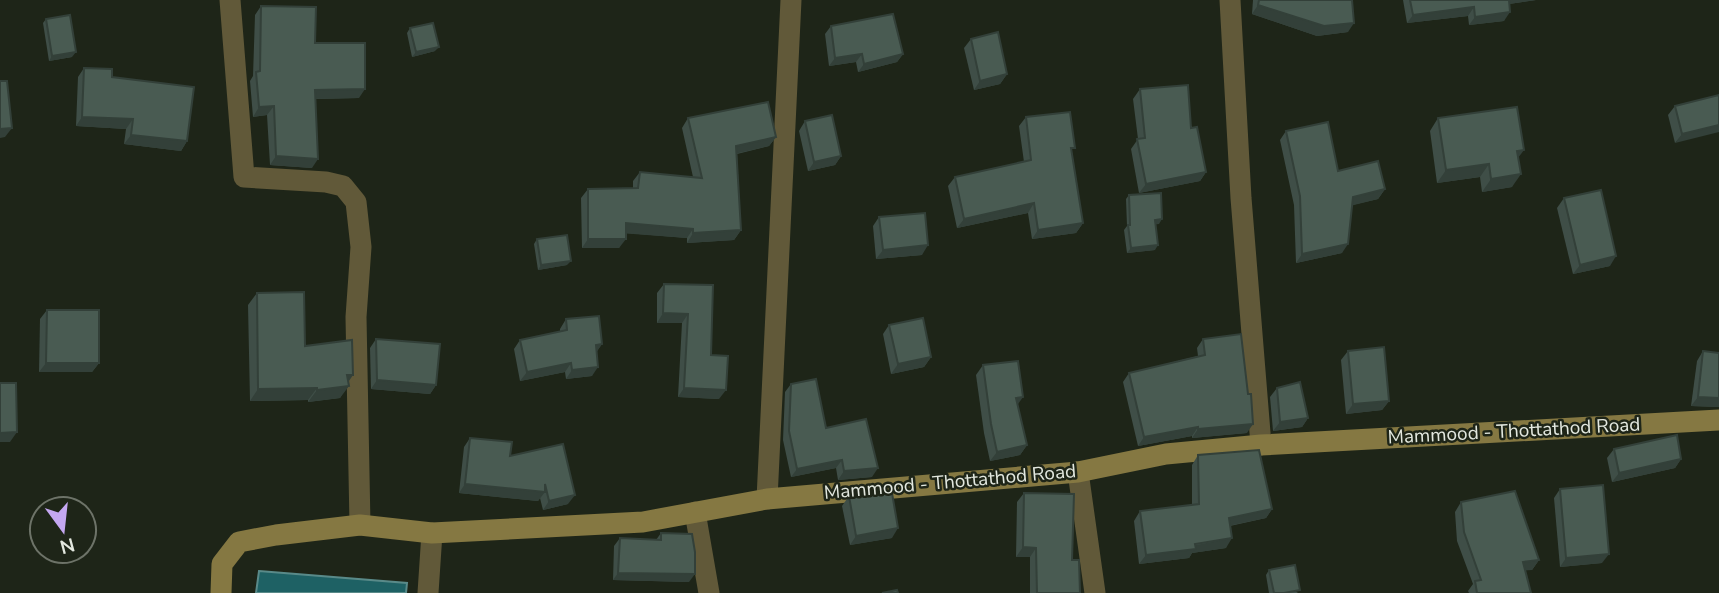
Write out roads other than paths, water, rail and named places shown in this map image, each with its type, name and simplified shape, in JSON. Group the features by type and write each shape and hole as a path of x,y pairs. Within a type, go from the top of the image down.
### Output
{"street":[{"path":"230,0 244,177 335,184 343,186 356,202 360,247 356,317 360,526"},
{"path":"767,499 791,0"},
{"path":"1230,0 1241,198 1261,445"},
{"name":"Mammood - Thottathod Road","path":"221,593 222,564 239,542 276,535 360,526 432,533 643,522 767,499 1078,472 1166,454 1261,445 1719,420"},
{"path":"1078,472 1095,593"},
{"path":"695,512 709,593"},
{"path":"428,593 432,533"}],"water":[{"path":"259,571 407,583 406,593 256,593"}]}
